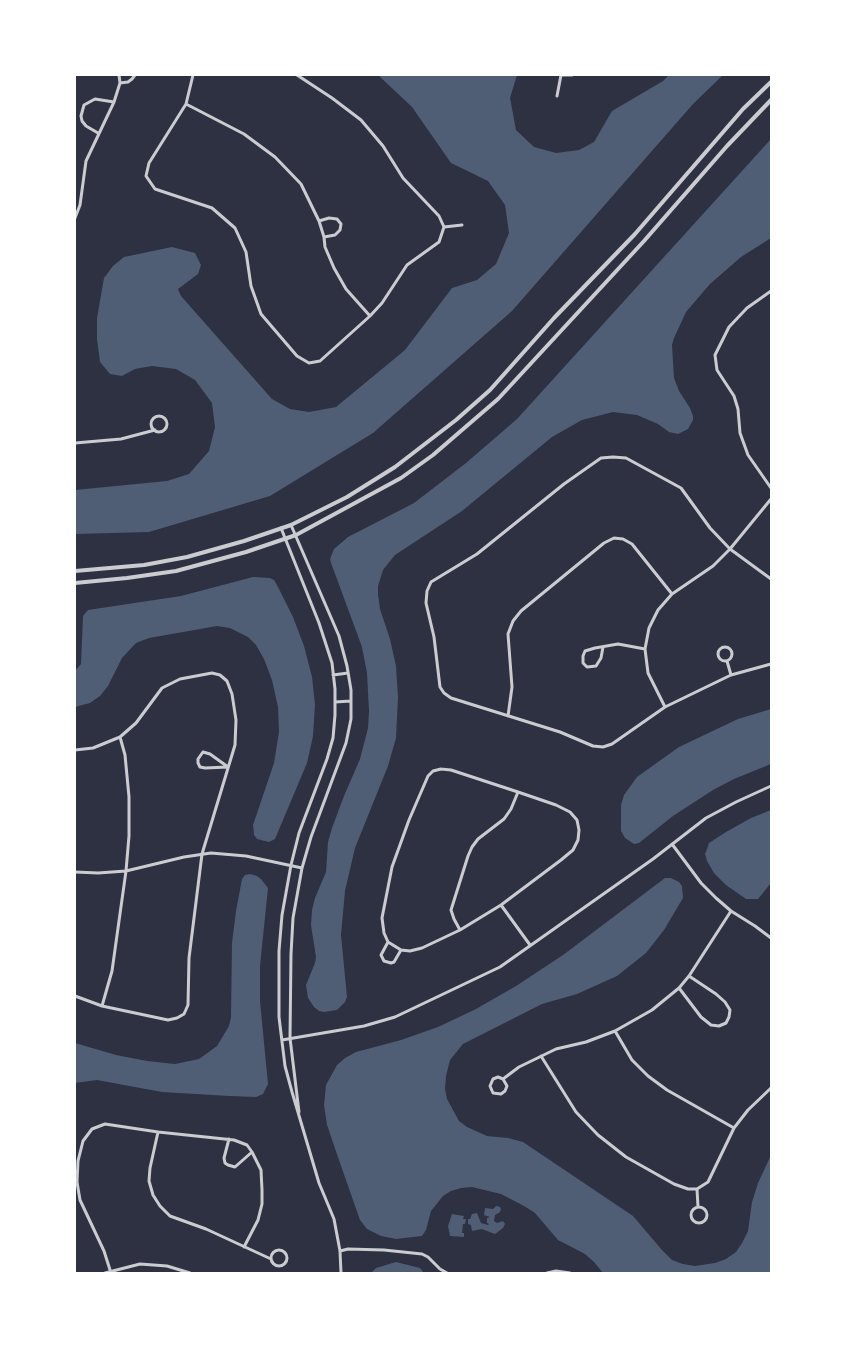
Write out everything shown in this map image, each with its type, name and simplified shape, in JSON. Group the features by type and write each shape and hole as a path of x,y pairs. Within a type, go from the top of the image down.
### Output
{"street":[{"path":"75,218 80,205 86,161 114,102 120,83 119,75"},
{"path":"120,83 128,82 134,75"},
{"path":"193,75 186,104 149,163 146,176 155,189 212,208 234,228 246,252 251,286 260,314 297,356 309,362 320,360 370,316 382,303 408,266 439,242 444,227 439,216 403,178 383,146 361,120 297,75"},
{"path":"557,96 562,75 572,75"},
{"path":"75,571 144,565 244,541 291,525 347,497 387,472 456,420 490,390 554,318 635,234 743,109 771,82"},
{"path":"98,134 82,121 81,116 84,105 95,99 114,102"},
{"path":"75,583 176,571 221,560 296,535 401,478 433,454 498,399 771,100"},
{"path":"186,104 244,134 275,157 301,184 319,221 325,246 342,282 370,316"},
{"path":"319,221 337,218 341,224 340,230 335,235 324,237"},
{"path":"444,227 462,225"},
{"path":"635,234 644,241"},
{"path":"771,291 747,308 730,327 716,355 717,370 734,396 738,409 740,433 748,455 771,488"},
{"path":"75,443 121,439 155,430 161,431 166,428 167,422 163,417 157,416 153,420 152,426 155,430"},
{"path":"771,579 730,549 710,528 681,488 626,458 613,457 600,458 564,484 477,554 431,582 427,591 426,602 434,638 440,687 444,693 451,698 560,732 593,746 612,744 665,707 731,675 771,664"},
{"path":"665,707 648,672 645,649 649,628 658,610 672,594 713,566 730,549 771,499"},
{"path":"291,525 339,636 351,690 350,719 346,743 324,800 302,868 293,918 290,1038 300,1123"},
{"path":"281,528 319,623 332,663 335,702 333,738 299,833 291,865 282,915 278,993 285,1066 300,1123 319,1183 334,1219 340,1250 341,1273"},
{"path":"508,716 512,687 508,634 513,621 521,611 604,543 614,538 623,539 632,544 672,594"},
{"path":"603,647 602,658 596,666 583,664 585,651 603,647 618,644 645,649"},
{"path":"722,647 728,647 732,651 731,657 727,660 722,660 718,656 718,651 722,647"},
{"path":"727,660 731,675"},
{"path":"75,750 93,748 120,737 136,723 162,688 180,680 212,673 220,675 227,681 230,688 236,720 235,745 202,854 189,958 188,1005 184,1014 168,1020 102,1006 75,996"},
{"path":"333,675 348,673"},
{"path":"335,702 351,701"},
{"path":"102,1006 112,971 126,871 129,797 125,755 120,737"},
{"path":"207,752 228,767 204,768 198,765 198,758 202,753 207,752"},
{"path":"451,770 518,792 556,804 570,812 577,820 579,830 578,840 573,850 501,905 460,930 422,948 410,951 401,950 388,942 384,933 382,918 392,867 428,776 433,771 451,770"},
{"path":"282,1040 364,1026 395,1017 500,967 706,818 771,786"},
{"path":"460,930 451,910 468,856 478,839 504,819 512,809 518,792"},
{"path":"672,844 701,883 716,898 731,911 771,938"},
{"path":"75,872 126,871 202,854 240,855 302,868"},
{"path":"501,905 530,945"},
{"path":"503,1079 506,1083 505,1091 501,1094 493,1093 490,1086 491,1081 496,1078 503,1079 519,1067 556,1050 615,1032 652,1010 679,988 689,976 731,911"},
{"path":"388,942 381,955 384,961 394,962 401,950"},
{"path":"679,988 701,1017 711,1025 726,1024 730,1010 725,1002 689,976"},
{"path":"615,1032 632,1060 648,1076 667,1090 734,1128"},
{"path":"541,1056 561,1092 576,1112 598,1135 626,1157 666,1179 688,1188 697,1189 708,1182 734,1128 748,1110 771,1088"},
{"path":"111,1272 104,1251 80,1200 77,1182 81,1146 86,1135 92,1129 105,1124 158,1132 229,1139 247,1145 261,1170 262,1204 258,1220 244,1247"},
{"path":"158,1132 149,1181 153,1195 160,1206 170,1216 206,1229 271,1259 275,1266 280,1267 287,1263 288,1258 286,1253 278,1250 274,1252 271,1259"},
{"path":"229,1139 224,1158 228,1166 235,1166 252,1152"},
{"path":"697,1189 698,1207"},
{"path":"698,1207 705,1210 707,1214 704,1221 700,1223 693,1220 691,1216 694,1209 698,1207"},
{"path":"340,1250 384,1250 422,1254 447,1273"},
{"path":"104,1273 147,1264 178,1268 190,1273"},
{"path":"547,1273 556,1271 570,1273"}],"water":[{"path":"378,75 517,75 510,98 516,130 534,147 556,153 579,150 594,142 612,111 663,81 669,75 723,75 693,104 512,311 373,433 270,496 149,532 75,534 75,490 167,481 189,474 209,451 215,427 212,403 195,380 176,369 152,366 135,369 122,376 110,374 100,362 97,318 104,278 113,266 124,257 172,247 195,253 201,265 198,274 178,289 181,296 272,399 290,409 309,412 336,407 405,350 452,288 477,280 496,264 509,233 505,205 488,181 451,163 412,107"},
{"path":"771,139 771,238 741,257 710,284 686,312 674,338 672,345 674,378 693,416 688,429 678,434 669,432 658,424 637,415 613,412 582,420 552,437 462,511 395,555 383,570 378,586 378,595 380,609 390,639 396,666 398,697 396,738 388,766 355,848 345,891 341,935 347,997 337,1010 319,1011 308,998 306,985 316,957 311,925 312,910 326,872 328,842 332,828 360,759 368,728 369,711 367,673 362,647 331,563 330,559 334,549 348,537 414,503 466,463 517,419"},
{"path":"253,577 274,580 293,617 304,646 312,677 315,704 313,736 307,763 275,839 269,842 257,839 254,835 253,825 274,763 279,732 278,707 272,680 264,659 256,645 248,637 230,628 217,626 149,638 136,643 122,658 108,686 100,696 90,703 75,707 75,671 81,664 83,616 88,610 181,596"},
{"path":"771,709 771,764 713,790 673,816 639,843 634,844 625,838 621,831 621,805 624,795 637,777 679,747 738,719"},
{"path":"771,810 771,883 758,899 746,899 726,885 714,873 705,854 709,843 751,818"},
{"path":"250,874 261,879 268,888 260,966 260,1001 268,1084 263,1094 256,1097 162,1092 97,1080 75,1083 75,1043 116,1055 175,1064 199,1059 217,1046 229,1026 231,1017 232,943 236,911 242,879 245,875"},
{"path":"665,878 671,878 679,882 682,886 683,898 664,930 646,953 617,976 577,994 542,1004 463,1044 450,1060 445,1089 447,1099 459,1121 467,1127 487,1136 523,1142 633,1216 672,1260 683,1264 695,1266 715,1263 726,1259 736,1252 748,1231 752,1202 758,1183 771,1155 771,1273 603,1273 585,1254 558,1240 535,1213 501,1194 472,1187 451,1191 443,1196 431,1211 426,1230 422,1236 396,1239 381,1236 367,1229 360,1220 327,1125 324,1105 326,1085 337,1065 356,1052 401,1040 438,1027 476,1009 516,986 563,955"},
{"path":"496,1206 501,1209 495,1215 494,1221 497,1223 503,1221 505,1224 503,1228 495,1234 482,1229 472,1231 471,1225 468,1224 468,1219 470,1219 472,1214 477,1213 481,1223 488,1225 487,1218 490,1217 484,1215 485,1208 493,1209"},
{"path":"452,1214 464,1216 463,1219 466,1219 465,1224 463,1224 462,1233 464,1233 464,1237 450,1236 448,1226"},
{"path":"396,1262 420,1268 424,1273 371,1273 376,1268"}]}
